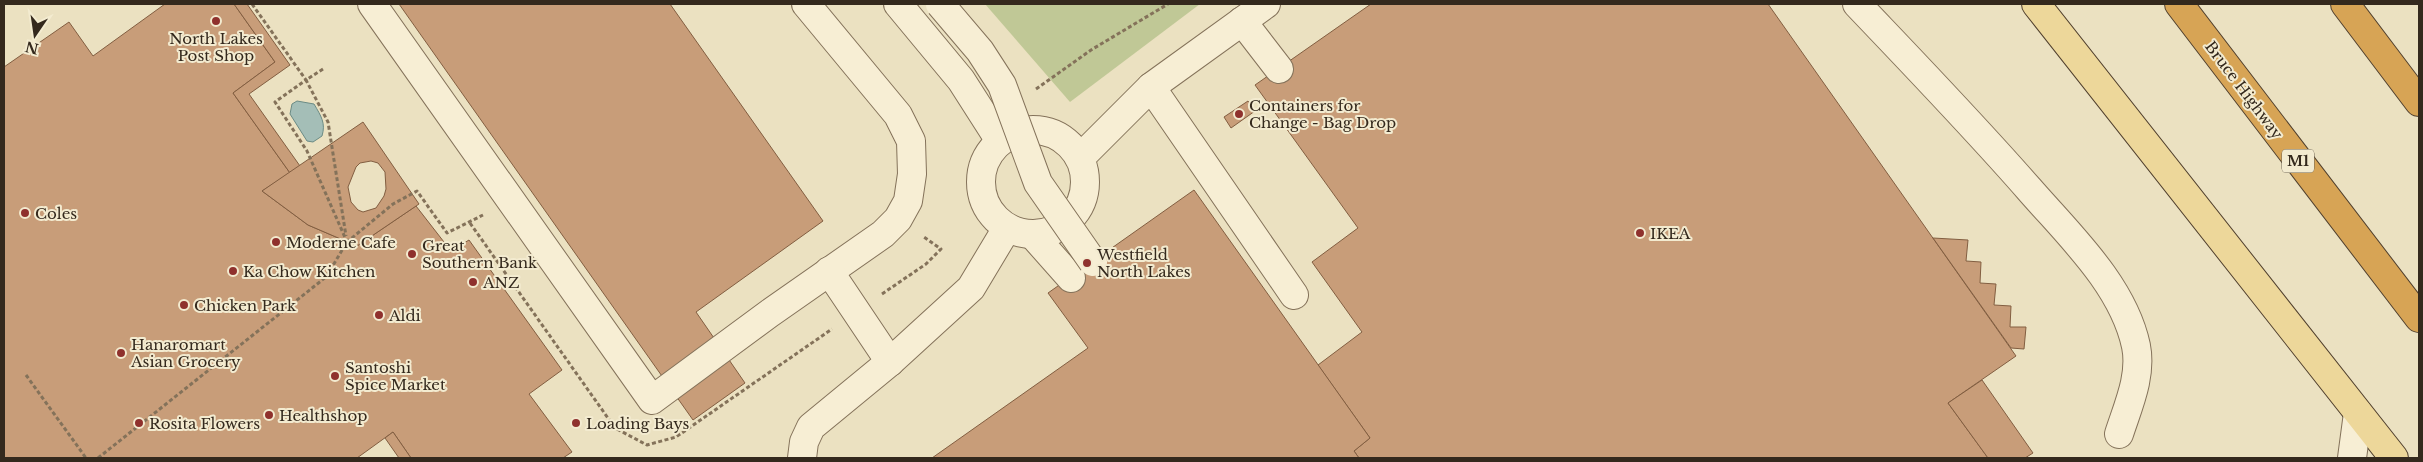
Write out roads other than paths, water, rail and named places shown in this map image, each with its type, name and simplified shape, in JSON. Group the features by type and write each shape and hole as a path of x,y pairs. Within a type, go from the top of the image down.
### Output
{"highway":[{"name":"Bruce Highway","path":"2179,4 2419,318"},
{"path":"2345,4 2419,102"}],"main road":[{"path":"2036,4 2394,458"}],"lane":[{"path":"372,4 652,400 883,234 898,219 908,201 912,174 911,140 898,115 806,4"},
{"path":"898,4 961,80 1000,141"},
{"path":"940,4 980,51 1002,85 1038,183 1084,268"},
{"path":"1080,158 1151,87 1266,4"},
{"path":"1856,4 1964,115 2072,237 2117,295 2128,318 2136,348 2137,373 2119,434"},
{"path":"1242,21 1279,68"},
{"path":"1151,87 1294,295"},
{"path":"1020,231 1050,232 1065,223 1078,210 1084,193 1085,176 1080,158 1071,146 1058,136 1044,131 1028,130 1013,134 1000,141 989,154 982,170 981,186 985,203 994,218 1084,268"},
{"path":"1078,210 1088,251 1084,268"},
{"path":"802,458 804,442 811,427 890,362 971,288 1020,231"},
{"path":"829,271 890,362"},
{"path":"2352,458 2358,413"}],"water":[{"path":"297,101 314,104 319,112 323,127 322,136 313,142 307,141 290,114 292,104"}],"place":[{"name":"North Lakes Post Shop","path":"216,21"},
{"name":"Containers for Change - Bag Drop","path":"1239,114"},
{"name":"Coles","path":"25,213"},
{"name":"IKEA","path":"1640,233"},
{"name":"Moderne Cafe","path":"276,242"},
{"name":"Great Southern Bank","path":"412,254"},
{"name":"Westfield North Lakes","path":"1087,263"},
{"name":"Ka Chow Kitchen","path":"233,271"},
{"name":"ANZ","path":"473,282"},
{"name":"Chicken Park","path":"184,305"},
{"name":"Aldi","path":"379,315"},
{"name":"Hanaromart Asian Grocery","path":"121,353"},
{"name":"Santoshi Spice Market","path":"335,376"},
{"name":"Healthshop","path":"269,415"},
{"name":"Rosita Flowers","path":"139,423"},
{"name":"Loading Bays","path":"576,423"}]}
